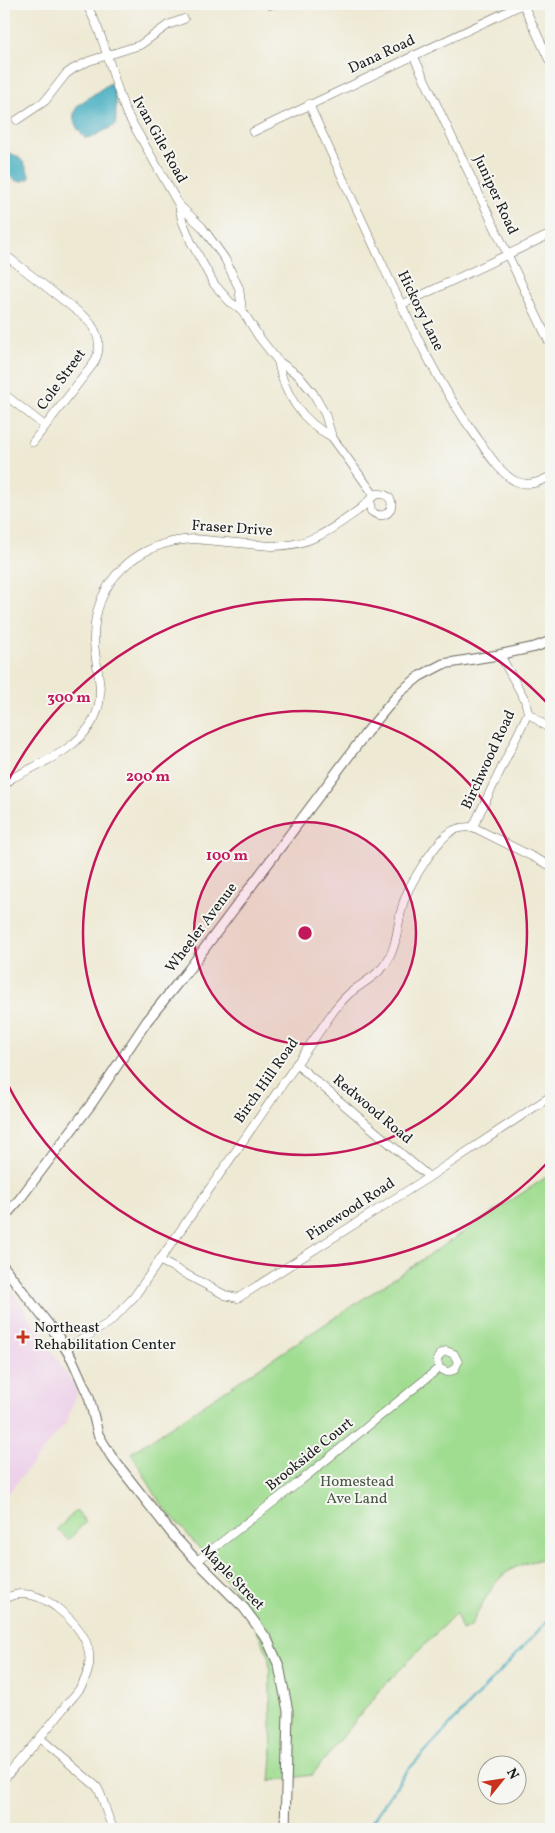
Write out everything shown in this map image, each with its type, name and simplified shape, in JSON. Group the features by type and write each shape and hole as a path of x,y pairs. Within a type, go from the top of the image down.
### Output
{"street":[{"name":"Ivan Gile Road","path":"86,4 96,20 119,96 126,112 179,205 189,239 205,271 224,296 242,310 278,361 298,375 313,393 325,414 332,437 372,498"},
{"path":"523,4 551,64"},
{"name":"Dana Road","path":"253,132 523,4"},
{"path":"17,120 45,102 66,74 80,64 140,45 168,24 184,19"},
{"name":"Juniper Road","path":"414,55 551,346"},
{"name":"Hickory Lane","path":"309,104 418,342 447,393 487,452 503,471 516,481 529,484 551,476"},
{"name":"Ivan Gile Road","path":"179,205 202,227 225,259 239,288 242,310"},
{"path":"401,305 551,234"},
{"name":"Cole Street","path":"4,254 86,318 98,336 100,350 94,363 33,442"},
{"name":"Ivan Gile Road","path":"278,361 284,385 296,406 312,424 332,437"},
{"path":"4,394 46,426"},
{"name":"Fraser Drive","path":"4,786 12,778 72,745 90,726 98,709 101,692 94,640 97,613 106,590 127,563 149,549 182,539 194,538 271,546 303,542 324,534 372,498"},
{"name":"Wheeler Avenue","path":"4,1217 20,1200 92,1103 147,1021 366,732 394,699 413,681 435,667 452,662 500,655 535,647 551,641"},
{"name":"Birchwood Road","path":"500,655 525,700 528,713 473,827 551,866"},
{"path":"528,713 551,730"},
{"name":"Birch Hill Road","path":"66,1349 117,1316 134,1297 158,1260 342,1000 387,962 395,945 403,902 418,873 432,853 443,839 454,830 463,827 473,827"},
{"name":"Redwood Road","path":"296,1064 429,1177"},
{"name":"Pinewood Road","path":"158,1260 225,1295 238,1298 429,1177 551,1096"},
{"name":"Maple Street","path":"5,1266 66,1349 84,1382 98,1434 111,1456 152,1509 197,1561 252,1617 267,1639 279,1666 288,1711 285,1829"},
{"name":"Brookside Court","path":"197,1561 298,1483 439,1368"},
{"path":"4,1599 18,1594 47,1600 72,1622 88,1644 90,1661 89,1670 81,1686 40,1739 4,1779"},
{"path":"40,1739 97,1787 103,1796 110,1822 114,1829"}],"shaded area":[{"name":"Northeast Rehabilitation Center","path":"4,1282 6,1282 78,1391 66,1423 4,1498"}],"green space":[{"name":"Homestead Ave Land","path":"551,1174 551,1558 524,1564 505,1574 496,1582 488,1594 471,1626 462,1630 456,1613 382,1688 312,1775 270,1781 272,1757 269,1656 240,1596 159,1501 131,1453"},
{"path":"76,1511 86,1522 68,1540 57,1529"}],"water":[{"path":"110,83 116,97 116,125 92,137 85,138 75,123 75,110 78,105"},
{"path":"4,152 15,155 22,160 30,178 18,181 4,170"}],"waterway":[{"path":"367,1829 406,1772 551,1617"}],"place":[{"name":"Northeast Rehabilitation Center","path":"23,1337"}]}
